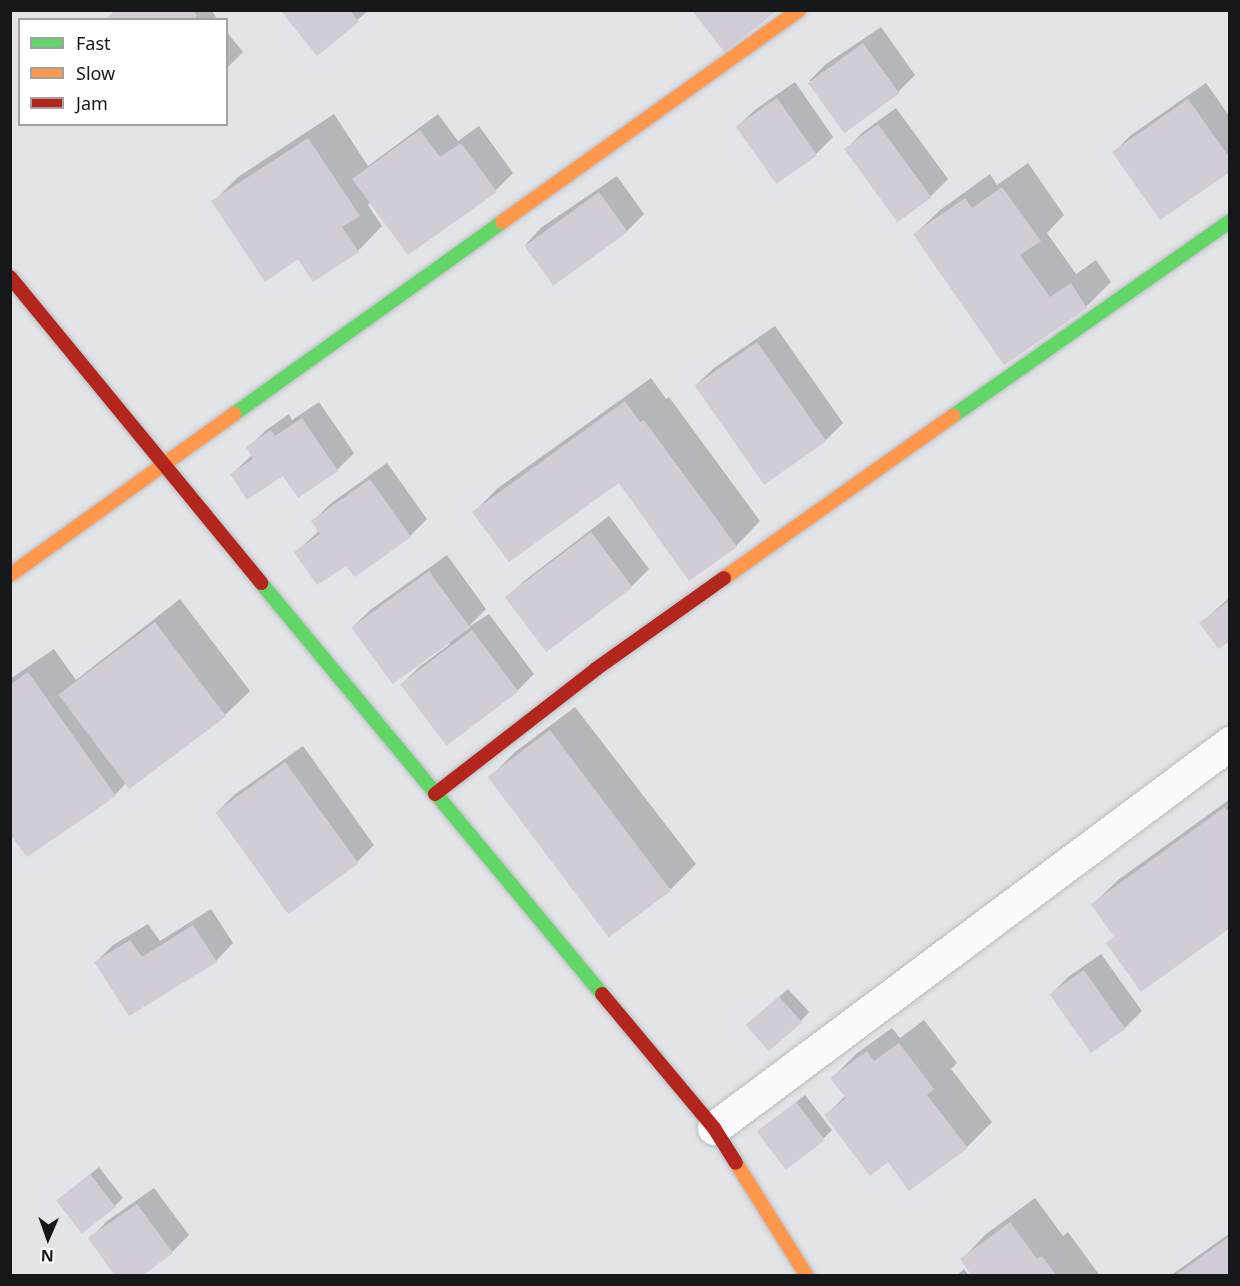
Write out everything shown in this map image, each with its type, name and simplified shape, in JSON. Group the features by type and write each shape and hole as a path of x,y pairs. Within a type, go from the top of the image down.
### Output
{"street":[{"path":"10,575 165,467 799,10"},
{"path":"435,794 596,669 1230,221"},
{"path":"10,277 435,794 714,1128 807,1275"},
{"path":"714,1128 1230,743"}],"building":[{"path":"116,10 193,10 197,16 195,18 106,18"},
{"path":"280,10 350,10 359,22 317,56"},
{"path":"692,10 778,10 724,52"},
{"path":"863,43 899,93 844,133 808,83"},
{"path":"777,98 817,155 776,184 736,127"},
{"path":"1188,99 1230,158 1230,172 1160,220 1112,152"},
{"path":"878,124 931,198 898,222 844,149"},
{"path":"420,130 440,157 461,143 497,192 408,255 352,179"},
{"path":"308,138 360,216 342,227 359,252 313,282 298,259 265,282 211,201"},
{"path":"1002,187 1041,241 1020,255 1050,297 1071,283 1087,308 1004,365 913,234 965,198 972,208"},
{"path":"599,192 628,232 553,286 525,246"},
{"path":"757,342 826,441 764,485 695,386"},
{"path":"625,401 640,422 644,420 737,547 689,581 619,483 509,562 472,512"},
{"path":"302,418 338,471 298,498 283,476 247,500 230,474 253,459 246,447 271,430 275,436"},
{"path":"370,479 411,537 355,577 346,566 317,585 294,552 320,534 311,521"},
{"path":"591,532 633,587 546,652 505,597"},
{"path":"429,571 470,628 392,684 351,627"},
{"path":"1230,600 1230,641 1219,649 1199,623"},
{"path":"155,622 226,716 129,789 58,695"},
{"path":"472,630 518,691 446,746 400,684"},
{"path":"28,672 116,796 27,857 10,834 10,685"},
{"path":"550,730 671,891 609,937 488,777"},
{"path":"285,762 358,863 289,914 215,813"},
{"path":"1225,807 1230,813 1230,928 1141,992 1106,943 1114,937 1091,904"},
{"path":"193,925 217,962 129,1016 94,962 130,940 142,957"},
{"path":"1084,970 1125,1029 1091,1053 1050,994"},
{"path":"779,996 802,1022 769,1051 746,1025"},
{"path":"899,1043 934,1089 927,1095 968,1148 909,1191 888,1162 870,1176 824,1115 846,1098 830,1078 867,1051 874,1061"},
{"path":"796,1102 825,1140 786,1170 757,1131"},
{"path":"90,1174 116,1207 82,1234 56,1200"},
{"path":"137,1204 173,1253 142,1276 115,1276 88,1238"},
{"path":"1010,1222 1037,1259 1042,1256 1057,1276 972,1276 960,1259"},
{"path":"1230,1236 1230,1276 1175,1276"}],"traffic: fast":[{"path":"953,416 1230,221"},
{"path":"234,414 502,222"},
{"path":"261,583 602,994"}],"traffic: slow":[{"path":"502,222 799,10"},
{"path":"10,575 234,414"},
{"path":"724,578 953,416"},
{"path":"736,1163 807,1276"}],"traffic: jam":[{"path":"10,277 261,583"},
{"path":"435,794 596,669 724,578"},
{"path":"602,994 714,1128 736,1163"}]}
